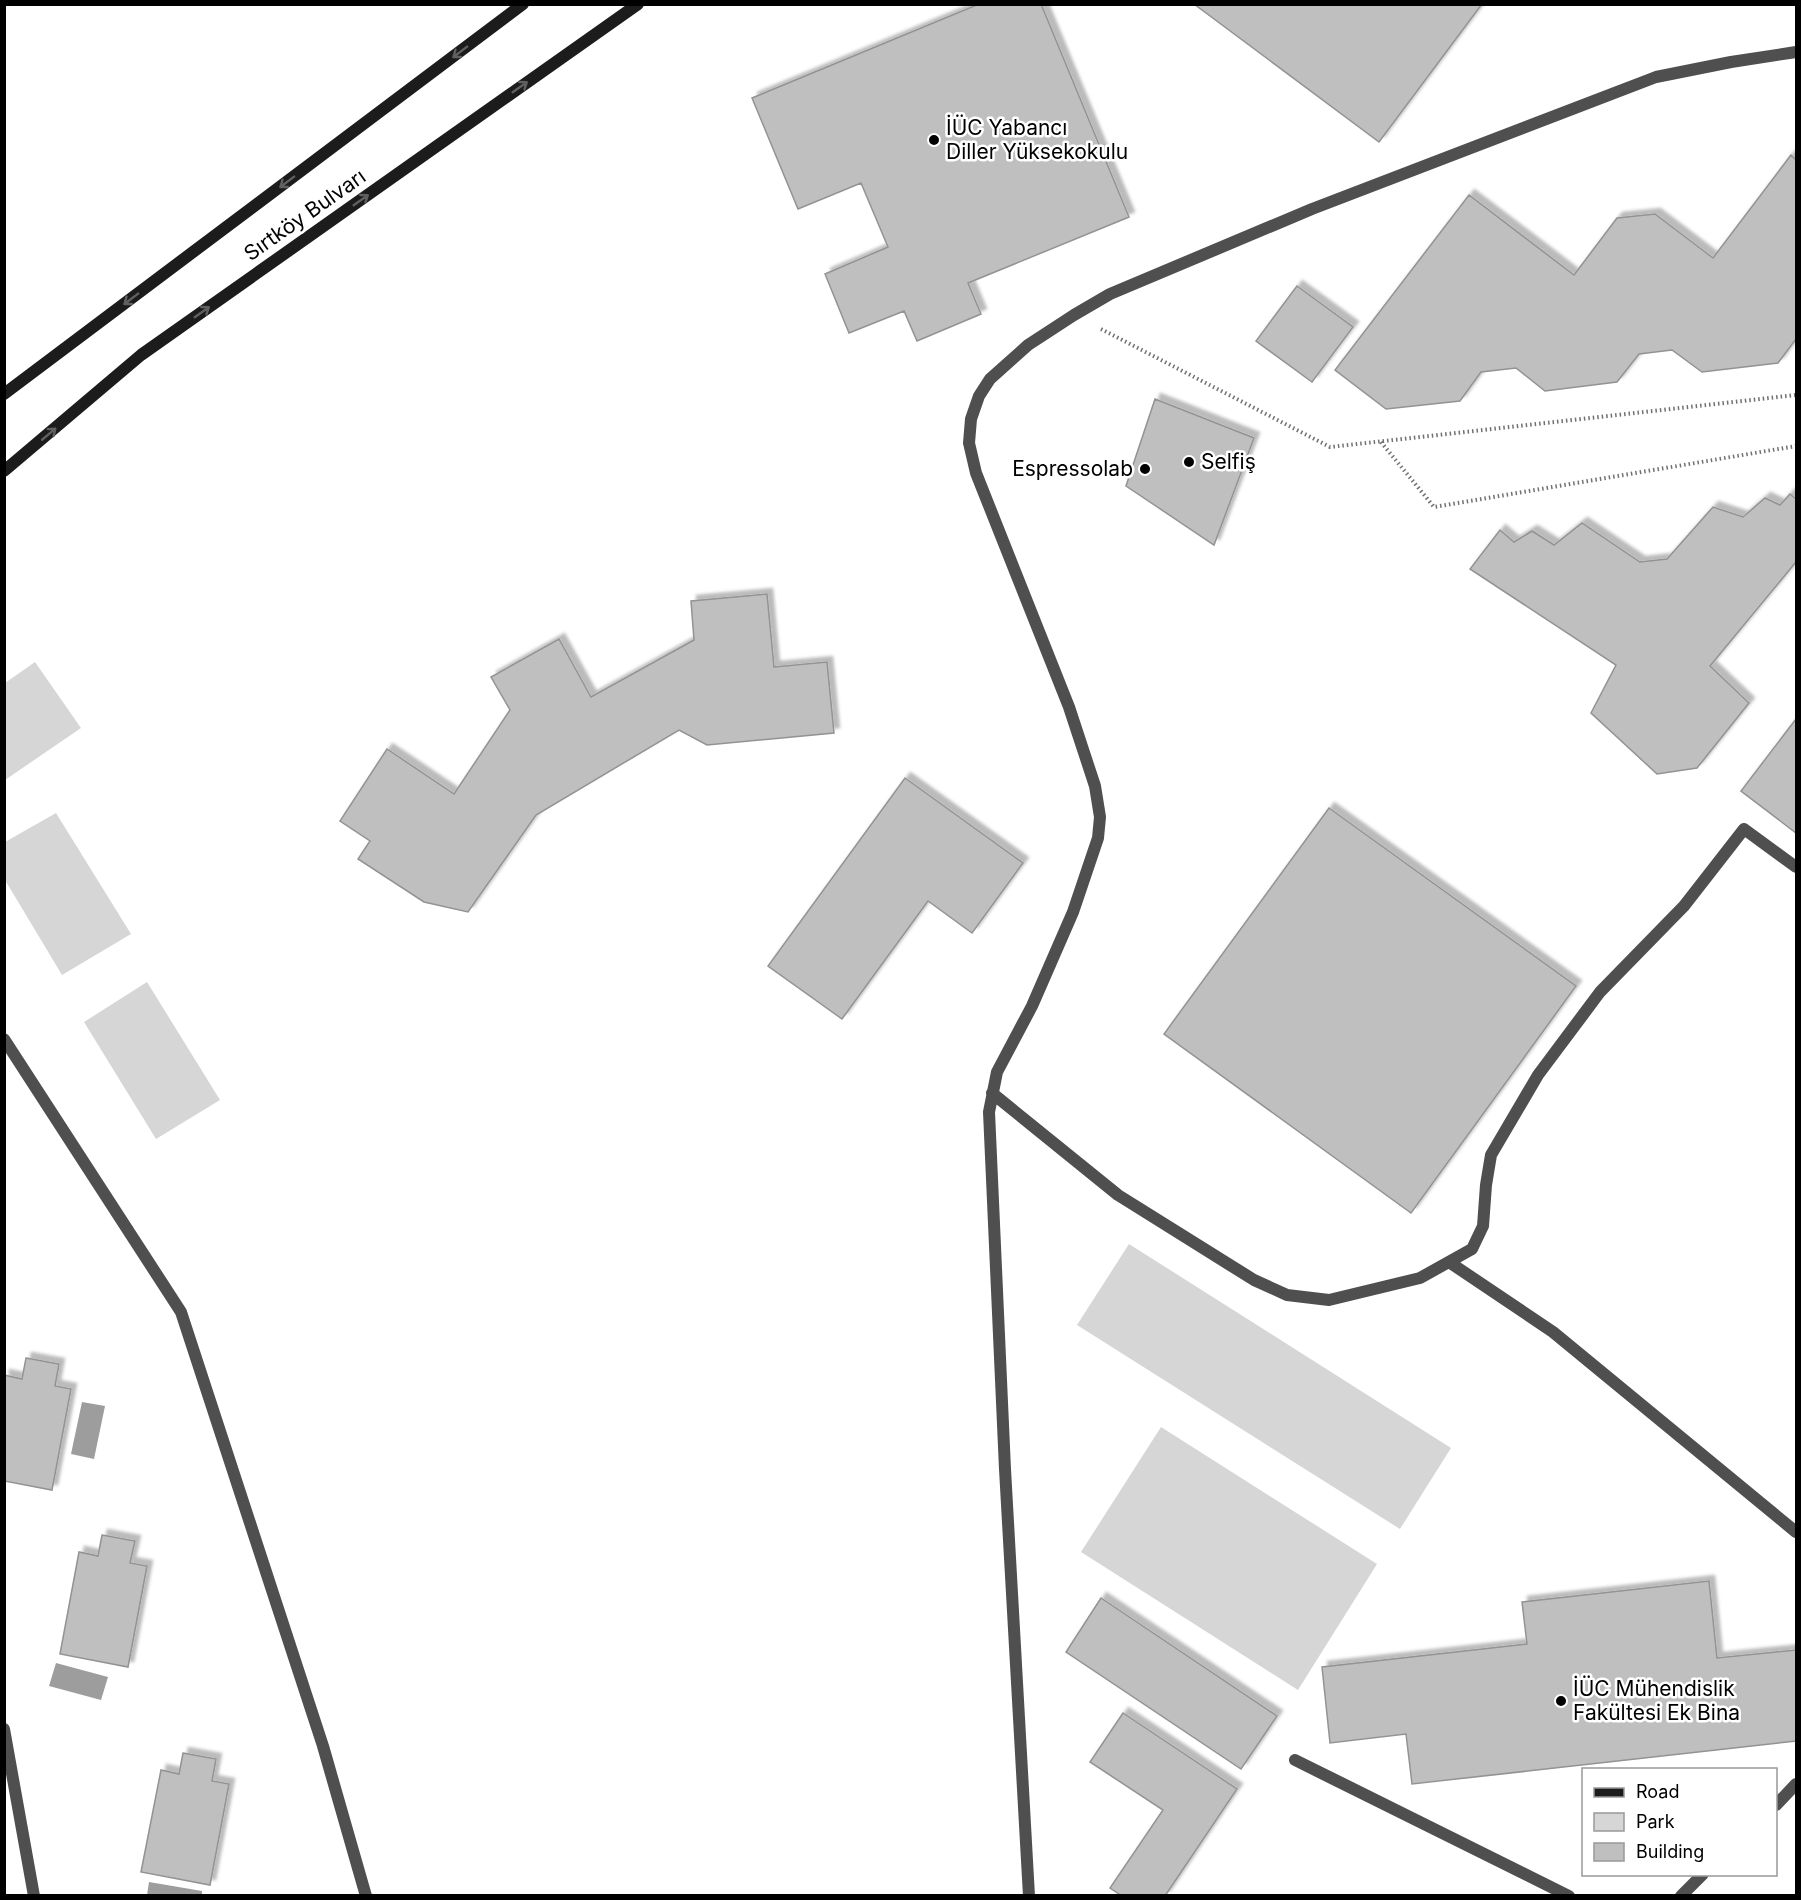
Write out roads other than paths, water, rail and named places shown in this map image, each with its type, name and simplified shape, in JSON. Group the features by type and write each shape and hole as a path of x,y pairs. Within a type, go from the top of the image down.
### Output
{"main road":[{"name":"Sırtköy Bulvarı","path":"4,394 523,4"},
{"name":"Sırtköy Bulvarı","path":"4,471 141,355 638,4"}],"street":[{"path":"1029,1896 1005,1469 989,1112 997,1072 1032,1006 1073,912 1098,838 1100,817 1095,786 1069,707 976,472 969,443 971,419 979,396 990,379 1028,345 1110,294 1312,209 1656,77 1797,52"},
{"path":"992,1093 1118,1195 1254,1280 1287,1295 1329,1300 1420,1278 1472,1248 1483,1226 1491,1155 1538,1076 1600,992 1684,906 1744,829 1797,867"},
{"path":"4,1039 181,1312 323,1746 366,1896"},
{"path":"1449,1262 1553,1332 1797,1532"},
{"path":"4,1730 34,1896"},
{"path":"1295,1760 1569,1896"},
{"path":"1777,1804 1797,1784"},
{"path":"1681,1896 1702,1876"}],"place":[{"name":"İÜC Yabancı Diller Yüksekokulu","path":"934,140"},
{"name":"Selfiş","path":"1189,462"},
{"name":"Espressolab","path":"1145,469"},
{"name":"İÜC Mühendislik Fakültesi Ek Bina","path":"1561,1701"}]}
